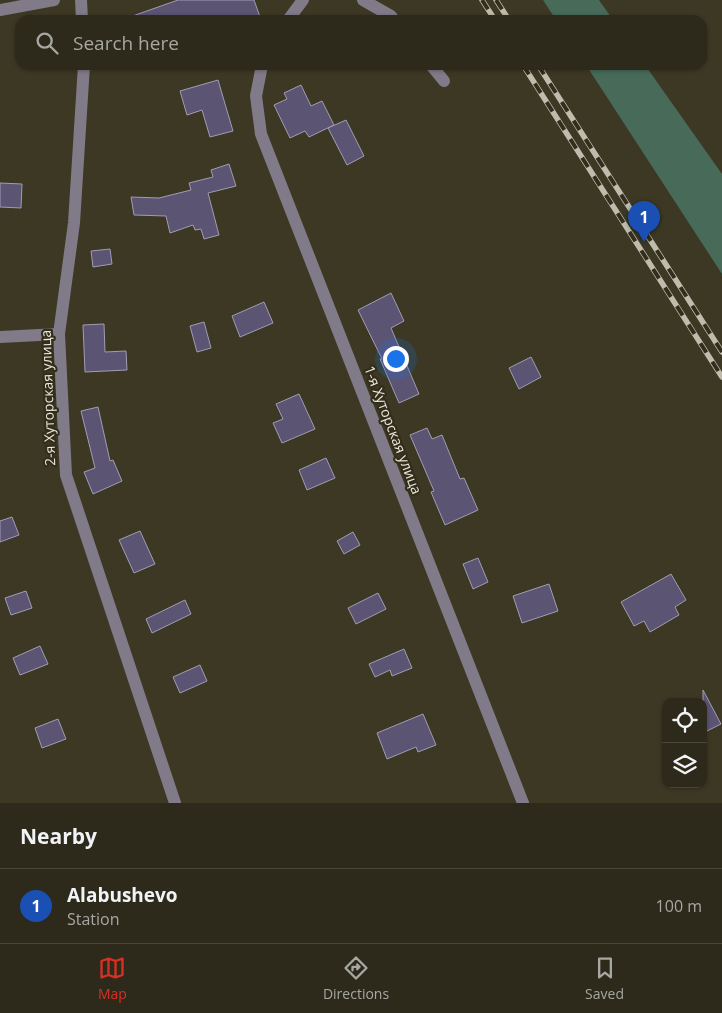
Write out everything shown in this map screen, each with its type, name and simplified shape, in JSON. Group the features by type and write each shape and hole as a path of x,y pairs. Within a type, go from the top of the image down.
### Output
{"street":[{"path":"0,10 54,0"},
{"path":"80,0 82,15"},
{"path":"292,15 303,0"},
{"path":"363,0 389,15"},
{"name":"2-я Хуторская улица","path":"84,70 74,223 59,334 66,475 175,803"},
{"name":"1-я Хуторская улица","path":"261,70 256,96 261,134 523,803"},
{"path":"435,70 444,81"},
{"path":"0,337 59,334"}],"green space":[{"path":"543,0 599,0 610,15 553,15"},
{"path":"589,70 649,70 722,174 722,274"}],"building":[{"path":"178,0 254,0 259,15 136,15"},
{"path":"218,80 233,131 210,137 202,110 187,115 180,91"},
{"path":"301,85 311,106 322,101 334,125 309,137 305,131 290,138 274,105 287,99 284,93"},
{"path":"346,120 364,156 347,165 328,128"},
{"path":"229,164 236,186 208,193 219,235 204,239 201,229 195,230 193,225 170,233 166,216 134,215 131,197 159,198 191,190 189,183 213,177 211,170"},
{"path":"0,183 22,184 21,208 0,207"},
{"path":"110,249 112,264 93,267 91,251"},
{"path":"391,293 404,321 391,328 419,394 399,403 380,359 382,359 358,310"},
{"path":"264,302 273,323 240,337 232,316"},
{"path":"204,322 211,348 197,352 190,326"},
{"path":"104,324 105,352 126,351 127,370 85,372 83,325"},
{"path":"531,357 541,377 519,389 509,368"},
{"path":"299,394 315,429 282,443 273,423 283,419 276,404"},
{"path":"98,407 110,461 113,460 122,481 93,494 84,472 95,468 81,411"},
{"path":"427,428 432,439 442,435 460,479 464,478 478,510 445,525 431,492 434,491 410,435"},
{"path":"326,458 335,478 307,490 299,470"},
{"path":"12,517 19,535 0,542 0,521"},
{"path":"140,531 155,564 134,573 119,540"},
{"path":"353,532 360,545 344,554 337,541"},
{"path":"478,558 488,582 473,589 463,564"},
{"path":"671,574 686,600 675,607 679,615 650,632 644,621 634,626 621,602"},
{"path":"549,584 558,611 522,623 513,596"},
{"path":"26,591 32,608 11,615 5,598"},
{"path":"378,593 386,609 356,624 348,608"},
{"path":"185,600 191,614 152,633 146,619"},
{"path":"40,646 48,664 20,675 13,658"},
{"path":"404,649 412,668 392,676 390,670 375,677 369,664"},
{"path":"200,665 207,681 180,693 173,677"},
{"path":"703,690 721,724 707,731 707,698 703,698"},
{"path":"423,714 436,745 418,752 416,747 387,759 377,733"},
{"path":"58,719 66,739 42,748 35,728"}],"railway":[{"path":"482,0 492,15"},
{"path":"496,0 506,15"},
{"path":"526,70 722,377"},
{"path":"541,70 722,352"}],"place":[{"name":"Alabushevo","path":"644,242"}]}
